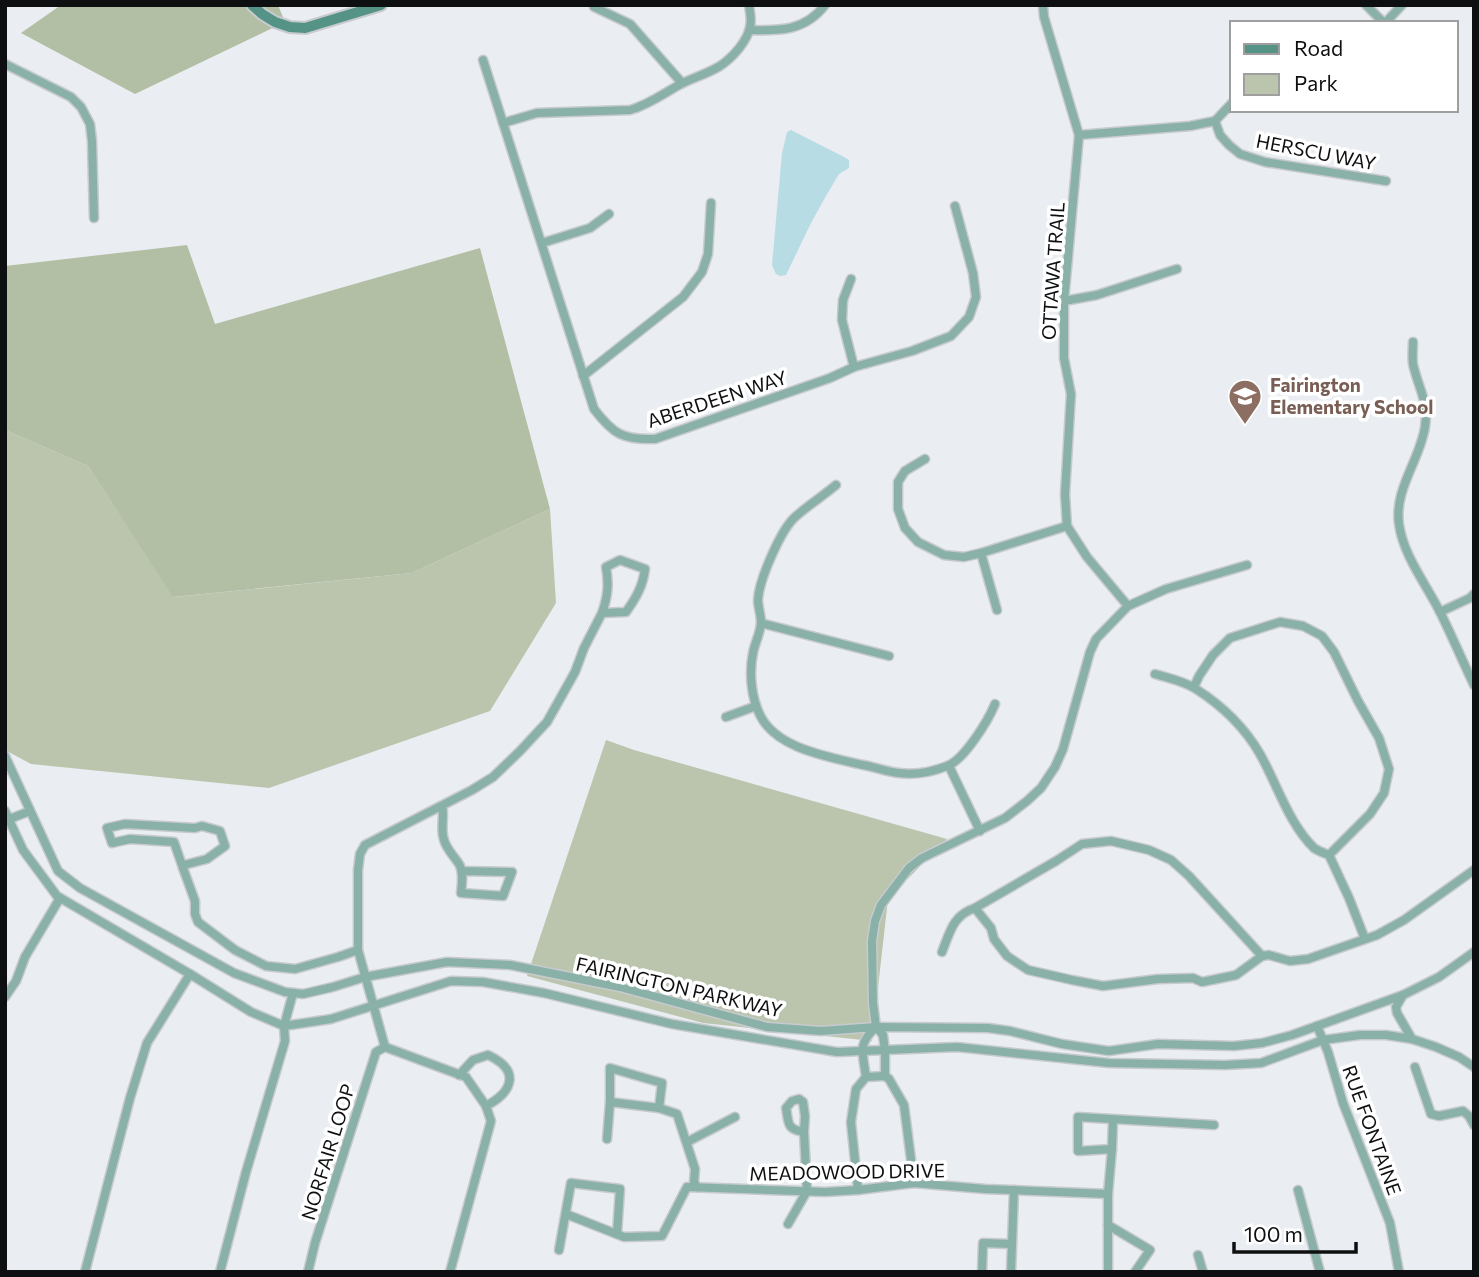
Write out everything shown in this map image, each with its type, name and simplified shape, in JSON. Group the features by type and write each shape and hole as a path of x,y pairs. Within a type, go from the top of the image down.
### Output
{"street":[{"path":"252,5 275,22 305,28 381,5"},
{"path":"503,123 537,113 630,110 643,106 729,59 750,30 749,5"},
{"path":"750,30 780,31 802,24 816,16 825,5"},
{"name":"OTTAWA TRAIL","path":"1043,5 1044,17 1079,135 1064,300 1064,358 1071,394 1065,494 1067,526 1087,557 1128,606"},
{"path":"1366,5 1382,21"},
{"path":"1386,21 1402,5"},
{"path":"594,7 631,24 682,83"},
{"name":"ABERDEEN WAY","path":"483,60 594,409 608,426 619,434 637,439 655,439 855,367 912,351 951,336 969,317 976,297 974,273 955,206"},
{"path":"5,64 71,97 81,107 90,124 92,141 94,218"},
{"path":"1079,135 1191,126 1215,121 1230,105"},
{"name":"HERSCU WAY","path":"1215,121 1220,135 1229,145 1240,153 1265,162 1386,181"},
{"path":"583,376 683,297 702,272 708,254 711,203"},
{"path":"542,243 590,228 610,214"},
{"path":"1064,300 1097,295 1177,269"},
{"path":"851,279 843,299 842,320 855,367"},
{"path":"1413,342 1413,363 1426,404 1425,425 1422,441 1397,509 1399,528 1408,553 1440,612 1474,685"},
{"path":"925,459 905,471 898,482 898,509 905,528 918,542 944,555 964,557 981,553 1067,526"},
{"path":"836,485 793,519 767,567 758,599 761,623 752,654 751,679 756,706 762,719 777,735 793,745 899,773 919,773 949,766 977,736 989,719 995,704"},
{"path":"981,553 997,610"},
{"path":"450,1272 491,1121 486,1106 466,1077 385,1047 358,950 360,854 365,845 493,777 547,722 575,672 607,597 609,586 606,567 620,561 645,569 638,595 626,612 602,613"},
{"path":"885,1076 883,1035 876,1027 873,1003 872,941 874,921 881,905 909,869 922,858 1005,818 1041,788 1063,749 1090,652 1097,639 1128,606 1166,589 1247,565"},
{"path":"1440,612 1474,594"},
{"path":"1194,687 1213,655 1230,638 1280,622 1303,626 1322,636 1334,653 1379,738 1389,769 1384,793 1370,814 1329,855"},
{"path":"761,623 889,656"},
{"path":"1155,674 1194,687 1232,717 1246,734 1302,832 1315,850 1329,855 1365,939"},
{"path":"726,717 756,706"},
{"name":"FAIRINGTON PARKWAY","path":"5,756 58,871 80,888 234,973 285,992 303,994 365,976 447,962 510,965 620,987 767,1027 821,1031 876,1027 988,1028 1109,1051 1158,1044 1243,1045 1272,1040 1403,995 1439,977 1474,952"},
{"path":"949,766 980,831"},
{"path":"442,806 443,839 462,871 461,893 503,895 512,872 462,871"},
{"path":"30,811 7,817 23,850 57,896 251,1012 284,1026"},
{"path":"183,868 184,865 207,859 225,846 220,831 202,826 195,828 125,824 107,828 112,843 130,839 174,842 183,868 195,901 198,922 235,950 266,966 295,969 358,950"},
{"path":"942,952 956,919 968,910 1082,844 1111,841 1149,850 1171,859 1262,956"},
{"path":"975,908 991,928 994,939 1007,956 1028,971 1103,986 1158,979 1193,978 1202,982 1236,975 1262,956 1269,955 1290,961 1308,959 1365,939 1404,920 1474,870"},
{"path":"5,997 60,898"},
{"path":"1463,960 1474,958"},
{"path":"85,1272 147,1043 190,974"},
{"name":"FAIRINGTON PARKWAY","path":"284,1026 331,1019 451,981 482,982 544,993 672,1024 838,1052 957,1047 1109,1063 1225,1065 1261,1063 1323,1040 1386,1035 1412,1039 1436,1047 1474,1067"},
{"path":"219,1272 285,1041 284,1026 293,993"},
{"path":"1403,995 1396,1007 1396,1013 1412,1039"},
{"name":"RUE FONTAINE","path":"1317,1026 1343,1103 1390,1223 1399,1272"},
{"path":"866,1077 862,1051 865,1037 876,1027"},
{"name":"NORFAIR LOOP","path":"308,1272 376,1052 385,1047"},
{"path":"459,1075 473,1060 488,1055 499,1060 506,1068 510,1086 498,1100 486,1106"},
{"path":"1415,1067 1431,1114 1439,1116 1463,1111 1474,1125"},
{"path":"607,1139 610,1068 662,1083 659,1108"},
{"path":"858,1190 851,1122 856,1089 866,1077 885,1076 904,1105 914,1183"},
{"path":"610,1102 659,1108 677,1114 695,1169 694,1182 697,1187"},
{"path":"687,1142 735,1117"},
{"path":"1112,1149 1079,1151 1078,1117 1214,1125"},
{"path":"1108,1272 1108,1194 1113,1120"},
{"path":"789,1224 807,1191 804,1132"},
{"path":"559,1250 571,1183 620,1188 617,1234"},
{"name":"MEADOWOOD DRIVE","path":"697,1187 807,1191 858,1190 914,1183 1108,1194"},
{"path":"566,1214 624,1237 662,1236 687,1187 697,1187"},
{"path":"1011,1272 1014,1190"},
{"path":"1298,1190 1320,1272"},
{"path":"1108,1225 1150,1250 1135,1272"},
{"path":"982,1272 983,1243 1012,1244"},
{"path":"1198,1255 1203,1272"}],"green space":[{"path":"61,5 278,5 285,22 135,94 21,33"},
{"path":"187,245 215,324 480,248 550,509 412,573 173,597 88,466 5,430 5,266"},
{"path":"5,430 88,466 174,597 412,573 550,509 556,603 490,711 269,788 31,764 5,750"},
{"path":"606,740 947,839 888,899 872,1041 703,1023 527,976"}],"water":[{"path":"791,130 849,160 849,168 839,174 786,275 780,276 772,265 782,153 787,132"}],"place":[{"name":"Fairington Elementary School","path":"1245,426"}]}
